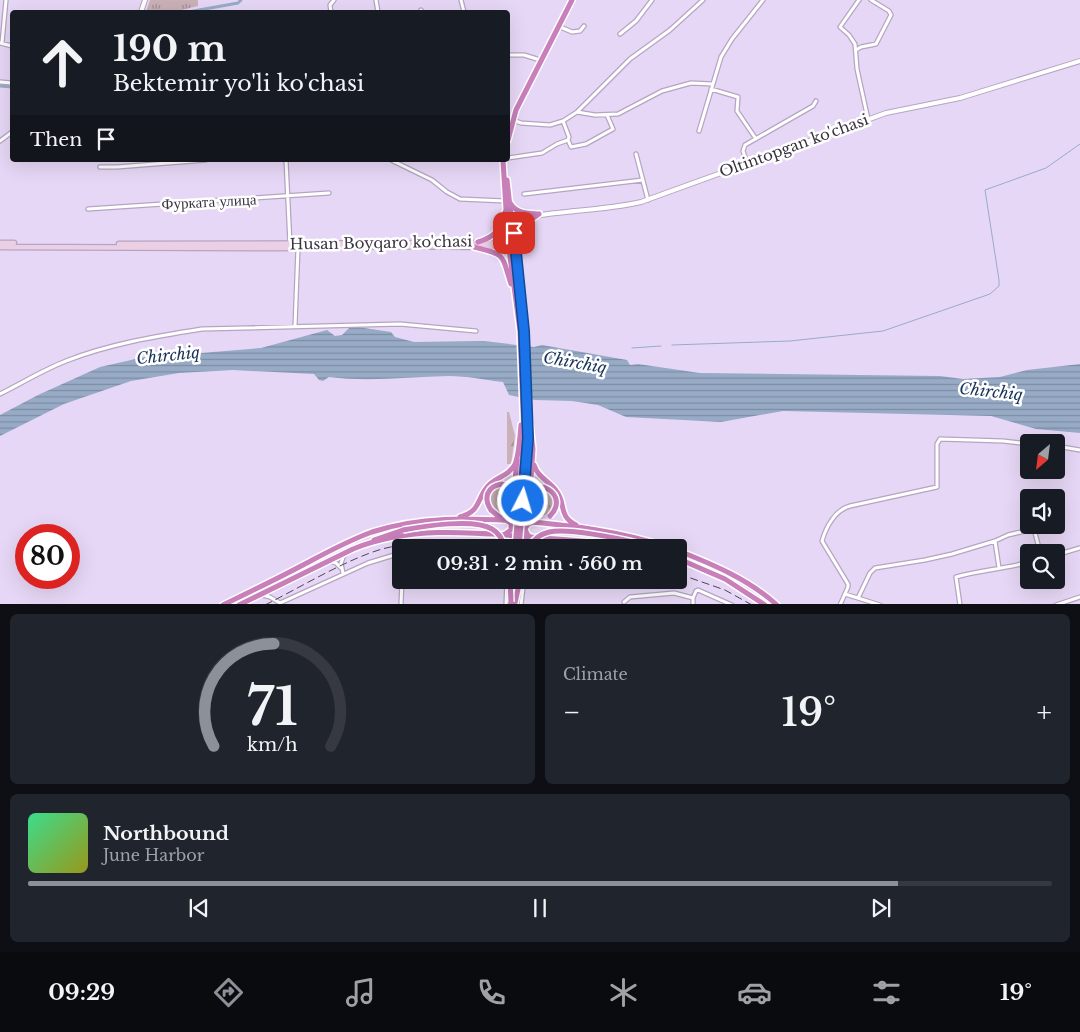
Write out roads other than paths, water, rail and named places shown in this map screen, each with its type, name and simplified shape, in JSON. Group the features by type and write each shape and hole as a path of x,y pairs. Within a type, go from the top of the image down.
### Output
{"highway":[{"path":"510,130 513,119 570,0"},
{"path":"510,120 537,59 570,0"},
{"path":"505,162 507,202 515,244 522,331 525,410 525,453 519,539"},
{"path":"507,202 517,211 539,214"},
{"path":"478,242 491,237 498,231 502,224 507,202"},
{"path":"515,244 522,226 539,214"},
{"path":"510,223 509,244 515,296 522,331"},
{"path":"474,247 495,252 501,256 515,296"},
{"path":"525,410 532,438 532,458 529,505 526,510 522,511 515,508 513,504 517,459 525,410"},
{"path":"532,458 537,473 558,493 567,519 575,525 639,539"},
{"path":"453,518 464,516 474,510 486,488 508,473 517,459"},
{"path":"505,534 510,532 512,528 511,523 491,510 487,502 487,496 491,488 498,484 505,484 512,487 521,501"},
{"path":"516,539 521,501 526,493 538,487 548,489 554,495 556,508 550,516 528,524 525,529 531,537"},
{"path":"223,604 366,534 402,524 429,519 453,518 506,520 584,527"},
{"path":"239,604 386,534 440,525 480,525 495,531 502,539"},
{"path":"535,539 551,531 592,535 610,539"},
{"path":"367,543 408,534 430,532 505,534 563,539"},
{"path":"687,554 733,574 777,604"},
{"path":"687,562 732,583 765,604"},
{"path":"510,589 511,603"},
{"path":"511,603 517,589"}],"main road":[{"name":"Husan Boyqaro ko'chasi","path":"298,247 478,242 515,244"},
{"name":"Husan Boyqaro ko'chasi","path":"0,245 474,247 509,244"}],"street":[{"path":"1,43 6,0"},
{"path":"620,34 636,21 652,0"},
{"path":"513,119 521,122 550,125 563,121 577,112 619,69 670,30 703,0"},
{"path":"700,131 720,57 764,0"},
{"path":"859,0 840,27 853,40 868,119"},
{"path":"856,50 861,46 876,44 891,14 871,0"},
{"path":"557,26 577,32 584,26"},
{"path":"510,55 524,55 537,59"},
{"name":"Oltintopgan ko'chasi","path":"510,223 539,214 603,208 648,200 886,113 960,98 1080,60"},
{"path":"577,112 595,116 607,115 626,111 669,89 691,83 713,84"},
{"path":"711,89 738,97 737,111 756,139"},
{"path":"747,163 744,148 747,144 813,106 816,101"},
{"path":"563,121 571,148 586,144 613,129 607,115"},
{"path":"510,158 542,153 568,140"},
{"path":"636,154 648,200"},
{"path":"100,167 117,168 184,162"},
{"path":"286,162 290,247"},
{"path":"396,162 432,180 447,192 460,199 507,202"},
{"path":"524,194 643,180"},
{"name":"Фурката улица","path":"88,209 329,193"},
{"path":"295,326 298,247"},
{"path":"0,394 66,361 138,340 202,329 400,324 476,331"},
{"path":"840,604 848,587 846,580 824,546 822,539 837,512 845,507 937,487 937,445 940,439 1020,443"},
{"path":"1065,448 1080,450"},
{"path":"858,598 870,573 875,568 925,560 1020,532"},
{"path":"995,541 999,568"},
{"path":"1065,552 1080,548"},
{"path":"343,573 341,560 347,551"},
{"path":"260,594 280,603 343,573 377,559 392,556"},
{"path":"326,561 336,563 342,569"},
{"path":"960,604 956,577 1020,564"},
{"path":"401,604 402,589"},
{"path":"521,589 521,604"},
{"path":"693,604 696,590 732,604"},
{"path":"624,602 630,597 674,593 693,598"},
{"path":"845,594 880,604"},
{"path":"1056,604 1080,597"}],"water":[{"name":"Chirchiq","path":"351,326 391,332 395,337 414,342 484,341 534,347 542,345 627,360 630,365 638,364 700,373 940,376 963,379 1000,377 1027,370 1080,364 1080,433 1036,429 991,416 783,411 721,422 626,417 598,405 572,401 535,400 509,395 503,382 469,377 374,379 329,377 323,381 319,380 314,374 233,370 179,373 131,381 64,404 0,436 0,415 38,395 100,367 158,354 201,353 261,348 327,330 335,336 342,335"}],"waterway":[{"path":"199,10 238,3 241,0"},
{"path":"0,86 10,87"},
{"path":"672,345 790,341 883,331 990,294 999,286 999,280 985,190 1046,168 1080,144"},
{"path":"632,348 661,346"}],"railway":[{"path":"267,604 353,560 392,547"},
{"path":"687,577 725,590 750,604"}]}
